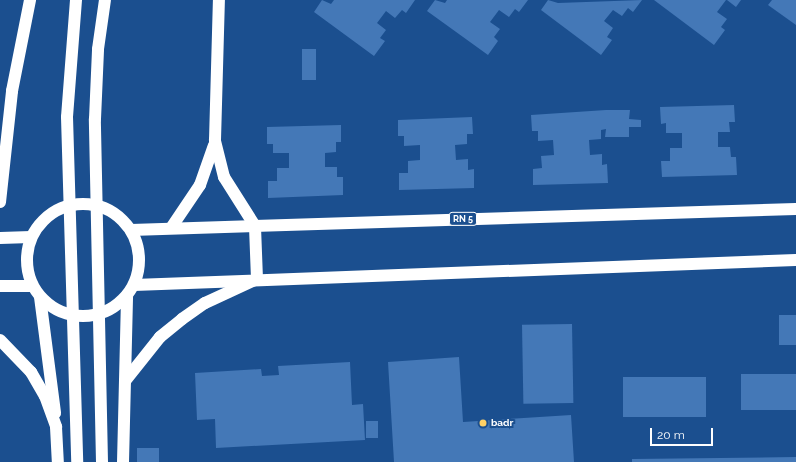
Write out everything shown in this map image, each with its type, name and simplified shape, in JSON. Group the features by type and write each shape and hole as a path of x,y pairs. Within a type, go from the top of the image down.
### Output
{"highway":[{"path":"0,202 12,91 30,0"},
{"path":"76,0 67,117 77,462"},
{"path":"102,462 94,119 105,0"},
{"path":"218,0 215,140 224,177 255,226 257,279"},
{"path":"171,228 200,185 215,140"},
{"path":"70,205 105,208 131,230 138,248 139,267 134,284 127,295 112,309 94,316 74,316 55,310 40,297 32,286 26,254 31,237 41,223 70,205"},
{"name":"RN 5","path":"131,230 796,209"},
{"path":"0,238 31,237"},
{"path":"134,284 796,260"},
{"path":"125,381 160,337 182,319 205,303 257,279"},
{"path":"0,286 32,286"},
{"path":"123,462 127,295"},
{"path":"40,297 50,357 58,462"},
{"path":"0,340 31,372 45,396 56,427"}],"building":[{"path":"322,0 331,4 334,0 415,0 406,13 402,10 395,18 386,11 377,23 386,30 380,38 385,41 374,56 314,12"},
{"path":"435,0 445,3 447,0 528,0 519,12 515,9 509,17 499,10 490,22 500,29 494,37 498,41 488,55 427,11"},
{"path":"548,0 558,3 642,0 633,12 628,8 622,16 613,10 604,21 613,28 607,37 612,40 601,55 541,10"},
{"path":"654,0 726,0 717,12 727,19 721,27 725,30 714,45"},
{"path":"727,0 741,0 736,7"},
{"path":"772,0 796,0 796,25 768,5"},
{"path":"302,49 316,49 316,80 302,80"},
{"path":"734,105 735,122 729,122 730,132 718,132 718,147 730,147 731,157 736,157 737,175 662,177 661,161 670,161 670,148 682,148 682,133 666,133 666,123 661,124 660,107"},
{"path":"606,110 630,110 629,119 641,120 641,127 629,127 629,137 605,137 606,129 601,130 601,139 589,140 590,155 602,154 602,165 607,164 608,183 533,185 533,169 542,168 541,156 554,155 553,140 538,141 538,131 532,131 531,115"},
{"path":"472,117 473,134 467,134 467,144 455,145 456,160 468,159 468,170 474,169 474,188 399,190 399,173 408,173 408,161 420,160 420,145 404,146 404,136 398,136 398,120"},
{"path":"341,125 341,142 336,142 336,152 325,153 325,167 337,167 337,177 343,177 343,195 268,198 268,181 277,181 277,168 289,168 289,153 273,153 273,144 267,144 267,127"},
{"path":"779,315 796,315 796,345 779,345"},
{"path":"572,324 573,403 523,404 522,325"},
{"path":"459,357 463,422 571,415 574,462 394,462 388,362"},
{"path":"350,362 352,405 363,404 365,440 216,448 215,419 197,420 195,373 261,369 262,376 279,375 278,366"},
{"path":"741,374 796,374 796,410 741,410"},
{"path":"623,377 706,377 706,417 623,417"},
{"path":"366,421 378,421 378,438 366,438"},
{"path":"137,448 159,448 159,462 137,462"},
{"path":"796,457 796,462 632,462 632,459"}],"place":[{"name":"badr","path":"483,423"}]}
